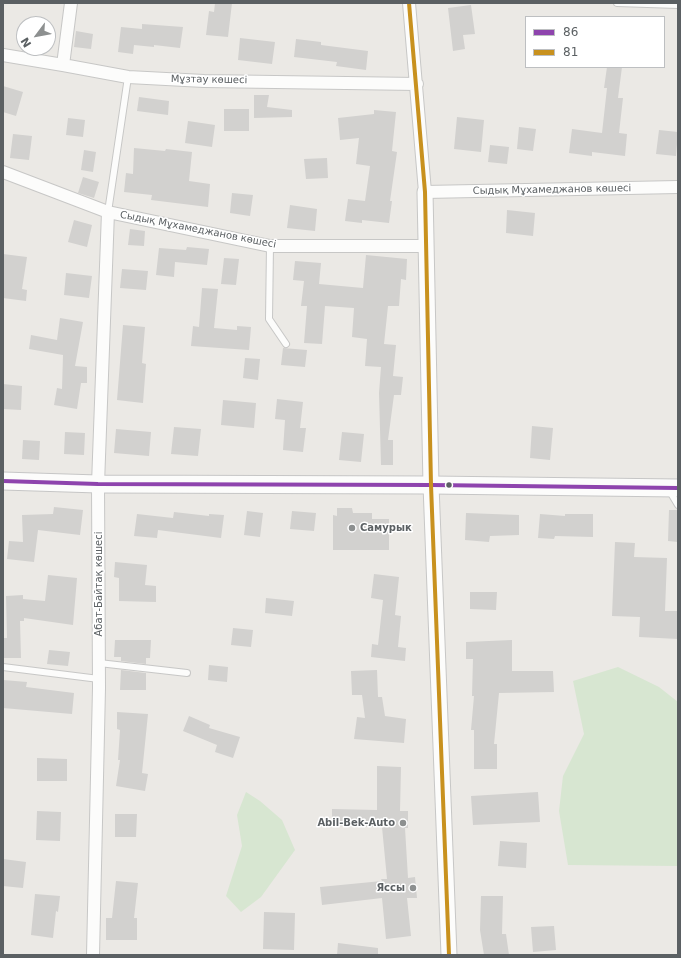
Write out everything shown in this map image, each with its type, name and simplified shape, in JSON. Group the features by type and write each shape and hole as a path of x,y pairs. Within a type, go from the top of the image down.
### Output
{"main road":[{"path":"3,481 98,484 432,485 673,488"}],"street":[{"path":"63,64 71,3"},
{"path":"410,3 425,192 432,485 449,955"},
{"name":"Мұзтау көшесі","path":"3,55 63,64 128,77 204,81 417,84"},
{"name":"Сыдық Мұхамеджанов көшесі","path":"3,172 108,212 270,246 426,246"},
{"name":"Сыдық Мұхамеджанов көшесі","path":"425,192 678,187"},
{"name":"Абат-Байтақ көшесі","path":"93,955 99,679 98,484 108,212"}],"lane":[{"path":"617,3 678,5"},
{"path":"108,212 128,77"},
{"path":"270,246 269,319 286,344"},
{"path":"673,488 678,505"},
{"path":"99,663 187,673"},
{"path":"3,667 99,679"}],"green space":[{"path":"618,667 659,687 678,702 678,866 568,865 559,811 563,776 584,734 573,681"},
{"path":"246,792 260,801 282,820 295,850 261,897 241,912 226,896 242,846 237,815"}],"building":[{"path":"215,3 232,3 228,37 206,35 209,11 214,12"},
{"path":"471,5 475,34 463,35 465,49 453,51 448,8"},
{"path":"142,24 183,27 180,48 154,45 154,47 134,45 133,54 118,52 121,27 142,29"},
{"path":"76,31 93,34 91,49 74,47"},
{"path":"240,38 275,42 272,64 238,60"},
{"path":"296,39 321,42 321,45 368,51 366,70 336,66 337,62 294,57"},
{"path":"607,68 622,68 618,98 623,98 619,133 627,134 625,156 592,152 592,156 569,153 572,129 602,133 607,88 604,88"},
{"path":"3,86 23,92 16,116 3,112"},
{"path":"254,95 269,95 267,107 292,110 292,117 254,118"},
{"path":"139,97 169,101 168,115 137,111"},
{"path":"224,109 249,109 249,131 224,131"},
{"path":"374,110 396,112 392,151 397,152 390,201 392,201 389,223 362,220 362,223 345,221 348,199 365,201 370,166 356,164 359,138 340,140 338,118 374,114"},
{"path":"457,117 484,120 481,152 454,149"},
{"path":"68,118 85,120 83,137 66,135"},
{"path":"188,121 215,125 212,147 185,143"},
{"path":"519,127 536,129 533,151 517,149"},
{"path":"659,130 678,132 676,156 656,154"},
{"path":"13,134 32,136 29,160 10,158"},
{"path":"490,145 509,147 507,164 488,162"},
{"path":"134,148 165,151 166,149 192,152 189,181 210,184 208,207 151,200 152,195 124,192 126,173 133,174"},
{"path":"84,150 96,152 93,172 81,170"},
{"path":"327,158 328,178 306,179 304,159"},
{"path":"83,177 99,182 94,198 78,193"},
{"path":"232,193 253,195 250,216 230,213"},
{"path":"290,205 317,209 315,231 287,228"},
{"path":"507,210 535,213 533,236 506,233"},
{"path":"74,220 92,225 87,247 68,242"},
{"path":"130,229 145,231 144,246 128,245"},
{"path":"187,247 209,249 207,265 175,262 174,277 156,275 159,248 186,250"},
{"path":"3,254 27,257 22,289 27,290 26,301 3,298"},
{"path":"366,255 407,259 406,280 401,279 399,306 388,306 384,344 396,345 393,376 403,377 401,395 394,395 388,440 393,440 393,465 381,465 379,393 381,367 365,366 367,339 352,337 354,308 325,306 322,344 304,343 307,306 301,306 304,281 293,280 295,261 321,263 319,284 363,288"},
{"path":"224,258 239,259 236,285 221,284"},
{"path":"122,269 148,271 146,290 120,288"},
{"path":"66,273 92,276 89,298 64,295"},
{"path":"202,288 218,289 214,328 237,330 237,326 251,327 249,350 191,346 193,326 199,327"},
{"path":"60,318 83,322 75,366 87,367 87,383 81,383 77,409 54,405 57,388 62,389 63,355 29,349 31,335 57,340"},
{"path":"123,325 145,327 142,363 146,364 143,403 117,400"},
{"path":"283,348 307,350 305,367 281,365"},
{"path":"245,358 260,359 258,380 243,378"},
{"path":"3,384 22,386 21,410 3,409"},
{"path":"277,399 303,402 300,428 306,428 303,452 283,450 285,420 275,419"},
{"path":"223,400 256,403 254,428 221,425"},
{"path":"532,426 553,428 550,460 530,458"},
{"path":"174,427 201,429 198,456 171,454"},
{"path":"116,429 151,432 149,456 114,453"},
{"path":"65,432 85,433 84,455 64,454"},
{"path":"342,432 364,434 361,462 339,460"},
{"path":"23,440 40,441 39,460 22,459"},
{"path":"54,507 83,510 80,535 38,530 34,562 7,559 9,541 23,542 22,515 53,514"},
{"path":"337,508 352,508 353,513 372,513 372,519 389,519 389,550 333,550 333,515 337,516"},
{"path":"669,510 678,510 678,542 668,541"},
{"path":"247,511 263,513 260,537 244,535"},
{"path":"292,511 316,513 314,531 290,529"},
{"path":"174,512 209,516 209,514 224,515 221,538 158,530 157,538 134,536 137,514 173,518"},
{"path":"466,513 519,515 519,535 490,536 489,542 465,540"},
{"path":"540,514 565,516 565,514 593,514 593,537 555,536 554,539 538,538"},
{"path":"615,542 635,543 634,557 667,558 665,611 678,611 678,639 639,637 640,617 612,616"},
{"path":"115,562 147,565 145,585 156,586 156,602 119,601 119,578 114,577"},
{"path":"374,574 399,577 395,615 401,616 398,647 406,648 405,661 371,657 372,644 378,645 383,600 371,598"},
{"path":"48,575 77,578 73,625 24,618 24,621 20,621 21,658 4,658 4,638 7,638 6,596 23,595 23,599 45,601"},
{"path":"470,592 497,592 496,610 470,609"},
{"path":"266,598 294,601 292,616 265,613"},
{"path":"233,628 253,630 251,647 231,645"},
{"path":"115,640 151,640 150,658 146,658 146,664 121,661 121,657 114,657"},
{"path":"512,640 512,671 553,671 554,692 499,693 494,744 497,744 497,769 474,769 474,730 471,730 474,696 472,696 473,659 466,659 466,642"},
{"path":"49,650 70,652 68,666 47,664"},
{"path":"209,665 228,667 227,682 208,680"},
{"path":"121,670 146,673 146,690 120,690"},
{"path":"377,670 378,697 382,697 385,716 406,719 404,743 354,739 357,717 365,718 362,695 352,695 351,671"},
{"path":"3,680 27,682 26,687 74,693 72,714 3,708"},
{"path":"117,712 148,714 142,773 148,774 145,791 116,786 120,760 118,760 120,730 117,729"},
{"path":"189,716 210,725 209,728 240,737 233,758 215,752 217,745 183,731"},
{"path":"37,758 67,759 67,781 37,781"},
{"path":"377,766 401,767 400,811 408,811 408,828 405,828 408,878 415,877 417,898 407,898 411,936 386,939 382,898 322,905 320,887 382,881 381,879 387,879 382,827 332,826 332,809 377,810"},
{"path":"538,792 540,822 473,825 471,796"},
{"path":"37,811 61,812 60,841 36,840"},
{"path":"115,814 137,814 136,837 115,837"},
{"path":"500,841 527,843 526,868 498,866"},
{"path":"3,859 26,862 23,888 3,886"},
{"path":"116,881 138,883 134,918 137,918 137,940 106,940 106,918 112,918"},
{"path":"35,894 60,896 58,912 56,911 53,938 31,935"},
{"path":"481,896 503,896 502,934 506,934 509,955 484,955 480,930"},
{"path":"264,912 295,913 294,950 263,949"},
{"path":"554,926 556,950 533,952 531,927"},
{"path":"338,943 378,948 378,955 337,955"}],"transit line":[{"name":"81","path":"409,3 425,192 431,485 449,955"},
{"name":"86","path":"3,481 98,484 431,485 678,488"}],"place":[{"name":"Самурык","path":"352,528"},
{"name":"Abil-Bek-Auto","path":"403,823"},
{"name":"Яссы","path":"413,888"}]}
